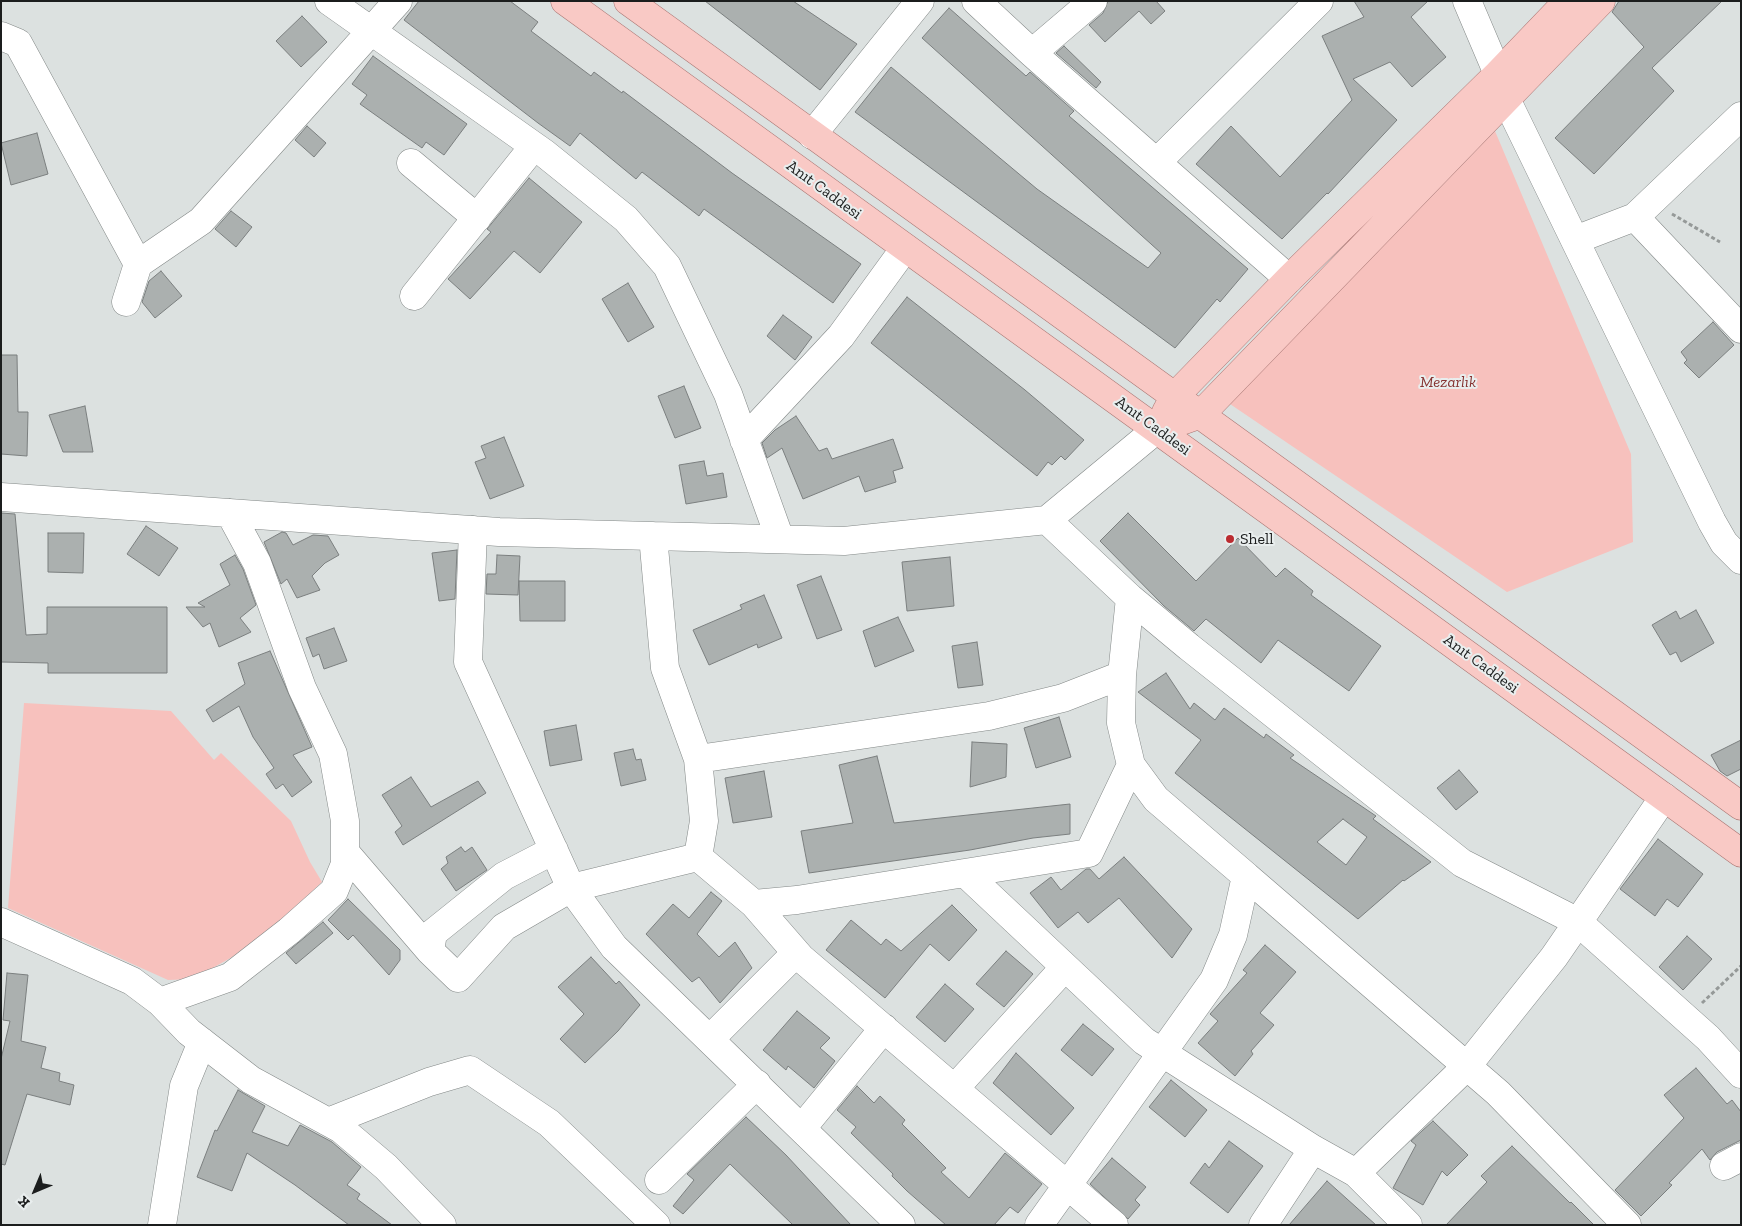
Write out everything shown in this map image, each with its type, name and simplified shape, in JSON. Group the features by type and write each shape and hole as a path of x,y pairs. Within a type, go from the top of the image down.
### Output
{"main road":[{"name":"Anıt Caddesi","path":"565,1 1741,853"},
{"path":"628,1 1741,806"},
{"path":"1157,429 1175,396 1289,279 1498,74 1568,1"},
{"path":"1157,429 1201,414 1507,101 1602,1"}],"street":[{"path":"329,1 534,146 626,219 667,266 728,394 780,539"},
{"path":"126,302 138,264 202,221 398,1"},
{"path":"812,135 920,1"},
{"path":"976,1 1032,53 1289,279"},
{"path":"1032,53 1093,1"},
{"path":"1156,162 1319,1"},
{"path":"1467,1 1498,74"},
{"path":"1,36 18,43 138,264"},
{"path":"1507,101 1712,522 1724,543 1741,560"},
{"path":"1575,240 1642,211 1741,116"},
{"path":"414,296 534,146"},
{"path":"411,163 477,218"},
{"path":"1642,211 1741,329"},
{"path":"744,440 841,336 905,248"},
{"path":"1,497 473,530 844,541 1047,520 1157,429"},
{"path":"160,1002 230,977 289,931 334,891 345,864 345,821 333,754 302,688 257,563 230,513"},
{"path":"1047,520 1130,598 1189,648 1462,863 1578,922 1708,1038 1741,1074"},
{"path":"473,530 468,662 571,888 614,947 901,1225"},
{"path":"654,536 664,668 698,759 704,822 698,857"},
{"path":"1130,598 1122,675 1122,723 1131,765 1156,799 1498,1093 1627,1225"},
{"path":"698,759 989,716 1063,698 1122,675"},
{"path":"754,904 1089,854 1131,765"},
{"path":"1356,1173 1468,1066 1554,957 1664,796"},
{"path":"430,951 433,933 466,904 504,876 554,850"},
{"path":"345,852 430,951 458,978 504,927 571,888 698,857"},
{"path":"698,857 754,904 796,953 1114,1225"},
{"path":"965,873 1144,1041 1313,1149 1356,1173 1408,1225"},
{"path":"1039,1225 1066,1184 1164,1053 1214,980 1233,935 1246,876"},
{"path":"1,922 132,981 160,1002 202,1042 250,1080 341,1129 386,1167 442,1225"},
{"path":"710,1039 796,953"},
{"path":"955,1088 1065,967"},
{"path":"802,1128 884,1028"},
{"path":"162,1225 184,1086 202,1042"},
{"path":"328,1122 429,1082 470,1070 549,1123 656,1225"},
{"path":"660,1180 757,1084"},
{"path":"1262,1225 1313,1149"}],"path":[{"path":"1642,211 1680,217 1720,242"},
{"path":"1685,1018 1741,966"}],"green space":[{"name":"Mezarlık","path":"1495,131 1631,454 1633,542 1507,592 1230,404"},
{"path":"24,703 171,711 214,760 221,753 291,821 310,862 322,882 259,942 193,979 168,980 8,908"}],"building":[{"path":"419,1 510,1 538,22 531,31 591,76 594,72 622,93 623,91 732,173 861,264 833,303 704,209 699,216 642,172 636,179 580,133 570,146 538,123 404,20"},
{"path":"705,1 793,1 857,44 820,90"},
{"path":"1108,1 1156,1 1165,11 1151,24 1139,11 1105,42 1089,25 1103,13"},
{"path":"1354,1 1428,1 1411,17 1446,57 1412,87 1390,62 1353,79 1397,120 1328,194 1282,239 1196,164 1231,126 1280,177 1352,100 1322,36 1364,17"},
{"path":"1619,1 1722,1 1652,68 1674,91 1594,174 1555,138 1644,47 1612,12"},
{"path":"949,8 1026,76 1030,72 1074,111 1069,116 1248,269 1220,302 1217,299 1175,348 855,112 891,67 1037,189 1148,268 1161,253 922,38"},
{"path":"302,16 327,42 301,67 276,41"},
{"path":"1064,46 1101,82 1096,88 1056,53"},
{"path":"373,56 467,124 444,155 426,142 422,148 360,104 367,95 352,84"},
{"path":"307,126 326,143 314,157 295,140"},
{"path":"37,133 48,174 11,185 1,143"},
{"path":"529,178 582,222 540,273 514,251 470,299 448,279 491,232 487,229"},
{"path":"231,211 252,227 236,247 215,229"},
{"path":"161,271 182,296 155,318 142,302 149,281"},
{"path":"628,283 654,327 628,342 602,299"},
{"path":"907,297 1025,390 1084,440 1065,460 1061,456 1052,465 1048,462 1037,476 871,343"},
{"path":"783,315 812,337 795,360 767,336"},
{"path":"1713,322 1734,345 1699,378 1684,363 1687,360 1681,352"},
{"path":"1,355 17,355 18,412 28,412 27,456 1,454"},
{"path":"684,386 701,428 675,438 658,396"},
{"path":"85,406 93,452 63,452 49,415"},
{"path":"796,416 819,451 827,448 832,459 893,439 903,468 893,471 896,482 865,492 859,476 803,499 782,448 767,458 762,443 775,430"},
{"path":"504,437 524,486 490,499 475,462 486,458 481,446"},
{"path":"704,461 707,476 723,473 727,497 686,504 679,465"},
{"path":"1,513 15,514 26,635 47,634 47,607 167,607 167,673 48,673 48,663 1,662"},
{"path":"1128,513 1196,581 1238,538 1276,577 1285,568 1313,591 1311,595 1381,646 1349,691 1278,640 1261,663 1206,619 1194,631 1164,606 1100,541"},
{"path":"146,526 178,548 159,576 127,554"},
{"path":"282,532 286,533 293,545 313,535 328,536 339,555 325,563 312,576 320,590 297,598 287,579 281,584 264,542"},
{"path":"48,533 84,533 83,573 48,572"},
{"path":"457,550 455,599 439,601 432,553"},
{"path":"235,555 243,569 256,605 240,618 251,632 219,647 210,623 203,627 186,607 205,607 198,603 230,585 220,564"},
{"path":"497,555 520,556 518,595 486,594 487,574 496,574"},
{"path":"950,557 954,606 907,611 902,562"},
{"path":"821,576 842,630 817,639 797,585"},
{"path":"519,581 565,581 565,621 520,621"},
{"path":"764,595 782,638 758,648 757,644 709,665 693,630 742,609 740,605"},
{"path":"1696,610 1714,643 1681,662 1676,652 1670,655 1652,625 1676,611 1680,619"},
{"path":"898,617 914,651 875,667 863,631"},
{"path":"334,628 347,661 324,669 319,654 313,657 306,638"},
{"path":"977,642 983,685 958,688 952,646"},
{"path":"270,651 312,747 293,755 312,782 292,797 283,784 276,789 266,774 274,768 253,737 239,706 213,722 206,710 245,684 238,663"},
{"path":"1166,673 1190,709 1194,703 1215,720 1224,708 1264,738 1266,734 1294,755 1290,758 1376,816 1373,819 1431,862 1403,880 1358,919 1175,773 1201,740 1138,692","holes":["1343,819 1367,837 1346,865 1317,842"]},
{"path":"1059,717 1071,757 1036,768 1024,728"},
{"path":"576,725 582,760 550,766 544,731"},
{"path":"1741,740 1741,769 1727,776 1720,771 1711,755"},
{"path":"972,742 1007,744 1006,777 970,787"},
{"path":"633,749 636,760 641,759 646,780 621,786 614,753"},
{"path":"877,756 894,823 1070,804 1070,834 1033,838 970,850 809,873 801,831 853,823 839,765"},
{"path":"1459,770 1478,792 1456,810 1437,788"},
{"path":"764,771 772,817 733,823 725,778"},
{"path":"411,777 431,807 478,781 486,793 403,845 395,832 402,826 382,795"},
{"path":"1658,839 1703,874 1678,907 1667,899 1655,916 1620,889"},
{"path":"461,847 465,852 472,847 487,870 456,891 441,869 448,863 446,857"},
{"path":"1124,857 1192,929 1172,958 1119,898 1088,923 1078,912 1058,928 1030,893 1051,877 1061,890 1086,869 1090,869 1099,879"},
{"path":"711,892 722,901 697,934 719,957 735,942 752,968 720,1003 699,977 692,982 646,934 673,904 689,918"},
{"path":"348,899 400,950 400,960 389,975 353,935 348,940 328,920"},
{"path":"952,905 977,930 949,961 930,944 885,998 826,950 851,920 881,945 886,939 901,951"},
{"path":"323,922 333,933 296,964 286,953"},
{"path":"1687,936 1712,959 1683,990 1659,967"},
{"path":"1265,945 1296,972 1260,1013 1274,1025 1251,1051 1253,1054 1235,1076 1198,1043 1218,1021 1210,1014 1247,973 1243,970"},
{"path":"1006,951 1033,974 1004,1007 976,984"},
{"path":"591,957 616,984 619,981 640,1005 618,1031 585,1063 560,1039 584,1014 558,987"},
{"path":"7,973 28,975 21,1041 46,1047 41,1068 60,1073 59,1081 74,1085 70,1105 27,1094 5,1165 1,1164 1,1059 10,1021 3,1020"},
{"path":"945,984 974,1009 945,1042 916,1017"},
{"path":"797,1011 830,1038 820,1048 835,1061 814,1088 788,1066 786,1070 763,1050"},
{"path":"1083,1024 1114,1049 1092,1076 1061,1050"},
{"path":"1016,1053 1074,1108 1051,1135 993,1083"},
{"path":"1696,1068 1727,1104 1732,1100 1741,1112 1741,1140 1717,1152 1710,1160 1702,1149 1669,1183 1672,1185 1641,1216 1615,1190 1684,1118 1664,1095"},
{"path":"1171,1080 1207,1110 1185,1137 1149,1107"},
{"path":"857,1086 874,1103 880,1096 905,1120 902,1124 946,1168 941,1172 969,1198 1005,1153 1042,1184 1018,1213 1010,1207 994,1225 946,1225 907,1191 892,1176 893,1174 851,1133 856,1127 837,1110"},
{"path":"238,1090 265,1106 252,1132 288,1146 300,1125 332,1142 361,1167 347,1185 360,1194 357,1199 392,1225 349,1225 295,1185 247,1153 232,1191 197,1177 215,1130 217,1131"},
{"path":"746,1117 786,1155 851,1225 793,1225 730,1164 683,1214 673,1206 694,1180 687,1174"},
{"path":"1433,1121 1468,1155 1447,1176 1442,1171 1423,1205 1393,1188 1416,1145 1411,1141"},
{"path":"1229,1141 1263,1166 1228,1213 1190,1183 1205,1163 1209,1168"},
{"path":"1512,1146 1594,1225 1446,1225 1487,1182 1481,1176"},
{"path":"1112,1158 1146,1187 1135,1200 1140,1205 1128,1219 1090,1184"},
{"path":"1327,1181 1376,1225 1289,1225"}],"place":[{"name":"Shell","path":"1230,539"}]}
